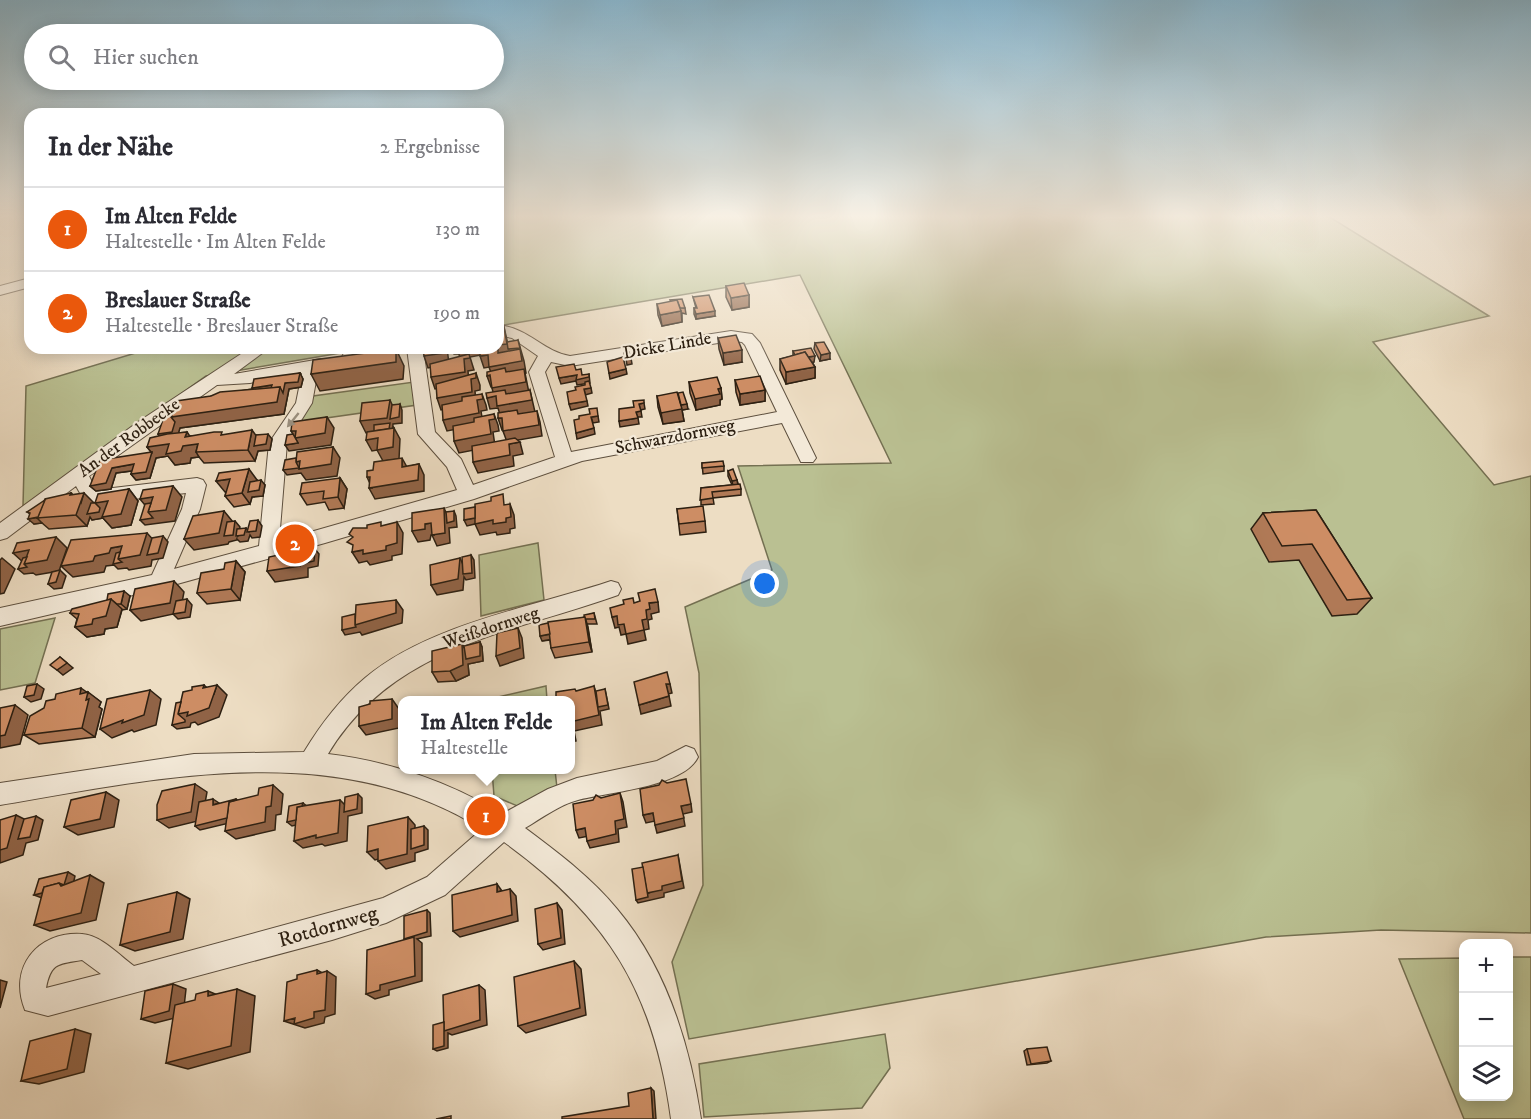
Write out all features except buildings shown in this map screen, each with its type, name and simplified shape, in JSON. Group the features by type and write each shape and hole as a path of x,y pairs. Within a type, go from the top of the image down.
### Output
{"street":[{"path":"0,291 24,284"},
{"path":"504,331 516,332 546,357 540,363 537,372 564,459"},
{"name":"Dicke Linde","path":"546,357 579,361 731,336 747,337 752,343 807,458"},
{"name":"An der Robbecke","path":"0,533 170,407 252,354"},
{"path":"215,380 250,378 366,354"},
{"path":"416,354 427,434 455,464 468,494"},
{"path":"268,551 278,442 304,403 311,366"},
{"name":"Schwarzdornweg","path":"0,617 159,581 268,551 468,494 564,459 787,416"},
{"path":"79,474 91,497 197,485 196,495 159,581"},
{"name":"Weißdornweg","path":"310,763 347,709 368,688 405,662 438,644 473,630 611,589"},
{"name":"Rotdornweg","path":"129,979 332,927 386,910 436,886 504,826 555,797 577,789 661,771 686,757"},
{"path":"0,794 153,769 310,763 351,768 442,794 504,826 564,874 600,908 619,933 662,1017 676,1058 686,1119"}],"green space":[{"path":"504,268 1412,268 1489,316 1373,342 1494,485 1531,476 1531,933 1381,930 1266,937 689,1039 672,962 703,885 699,673 685,607 772,570 738,466 891,463 800,275 504,325"},
{"path":"132,354 335,354 206,376 23,506 26,386"},
{"path":"414,382 417,405 298,422 313,396"},
{"path":"538,543 544,600 481,616 479,555"},
{"path":"55,618 35,683 0,690 0,629"},
{"path":"546,686 547,696 502,696"},
{"path":"492,774 555,774 557,788 522,808 494,796"},
{"path":"1513,957 1531,957 1531,1119 1464,1119 1399,959 1459,958 1459,1101 1513,1101"},
{"path":"885,1034 890,1068 862,1108 704,1117 699,1064"}],"place":[{"name":"Breslauer Straße","path":"295,544"},
{"name":"Im Alten Felde","path":"486,816"}]}
